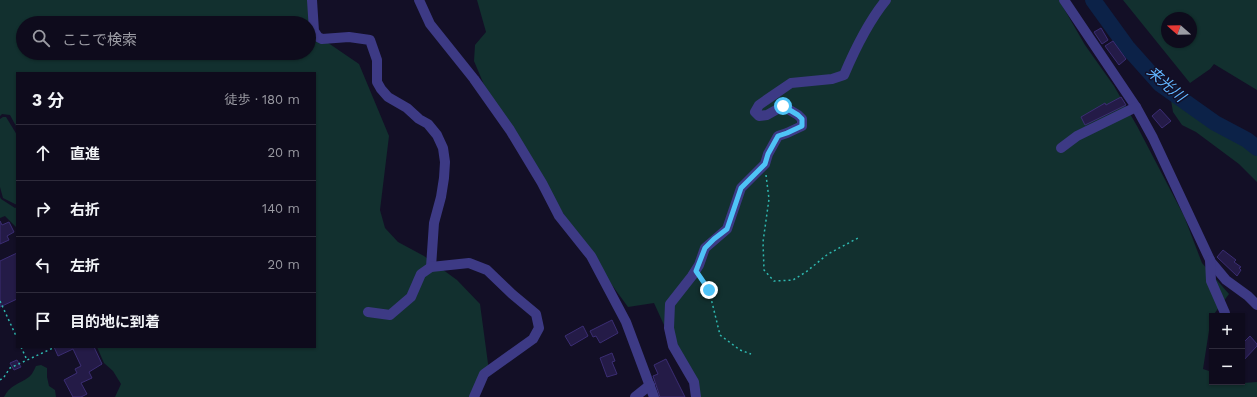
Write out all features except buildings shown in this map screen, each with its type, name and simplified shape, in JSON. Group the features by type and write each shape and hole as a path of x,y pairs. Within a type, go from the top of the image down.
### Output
{"street":[{"path":"312,0 313,16"},
{"path":"419,0 430,24 474,79 510,130 542,183 559,216 591,256 626,322 654,397"},
{"path":"696,397 694,382 673,346 668,328 670,304 696,271 705,248 727,229 741,188 765,164 768,154 778,136 802,126 802,119 783,106 767,115 759,116 755,112 759,105 791,83 832,79 844,75 855,50 880,7 886,0"},
{"path":"1064,0 1136,107 1153,138 1210,260 1226,280 1248,296 1257,305"},
{"path":"316,34 322,39 349,37 370,40 377,60 377,82 381,89 388,97 407,108 419,119 428,124 437,135 443,148 445,162 444,178 434,223 431,267"},
{"path":"1061,148 1077,136 1136,107"},
{"path":"1210,260 1212,281 1225,313"},
{"path":"368,312 390,315 405,304 411,297 421,274 431,267 469,263 487,270 536,314 539,328 533,339 484,374 474,397"},
{"path":"635,397 650,385"}],"path":[{"path":"765,164 769,199 763,242 764,270 774,280 793,280 806,272 828,254 858,238"},
{"path":"696,271 709,290 720,334 740,350 751,354"},
{"path":"0,301 16,336"},
{"path":"21,348 27,360"},
{"path":"0,380 10,368 53,348"}],"green space":[{"path":"0,0 312,0 315,16 16,16 16,60 316,60 316,24 318,36 359,64 389,136 380,210 385,228 398,242 424,256 457,280 480,304 489,371 473,397 115,397 121,384 113,371 104,363 97,348 316,348 316,72 16,72 16,126 10,115 2,114 0,116"},
{"path":"477,0 1059,0 1085,45 1114,86 1137,126 1184,216 1202,263 1229,294 1215,313 1209,313 1209,331 1203,369 1209,371 1209,385 1245,385 1245,383 1257,382 1257,397 694,397 695,393 654,303 628,307 582,244 490,99 474,61 475,45 486,32"},
{"path":"1123,0 1257,0 1257,90 1214,64 1210,69 1190,83 1162,48 1197,48 1197,12 1161,12 1161,47"},
{"path":"1175,98 1185,103 1195,103 1219,127 1251,135 1257,142 1257,182 1239,164 1196,132 1182,125 1173,112 1171,100"},
{"path":"6,117 16,133 16,204 3,198 0,187 0,119"},
{"path":"0,197 16,208 16,227 5,216 0,218"},
{"path":"41,365 47,368 49,386 55,390 56,397 4,397 12,387 30,376 36,366"}],"waterway":[{"name":"来光川","path":"1093,0 1127,47 1160,84 1215,123 1247,140 1257,148"}],"route":[{"path":"709,290 696,271 705,248 727,229 741,188 765,164 768,154 778,136 802,126 802,119 783,106"}]}
